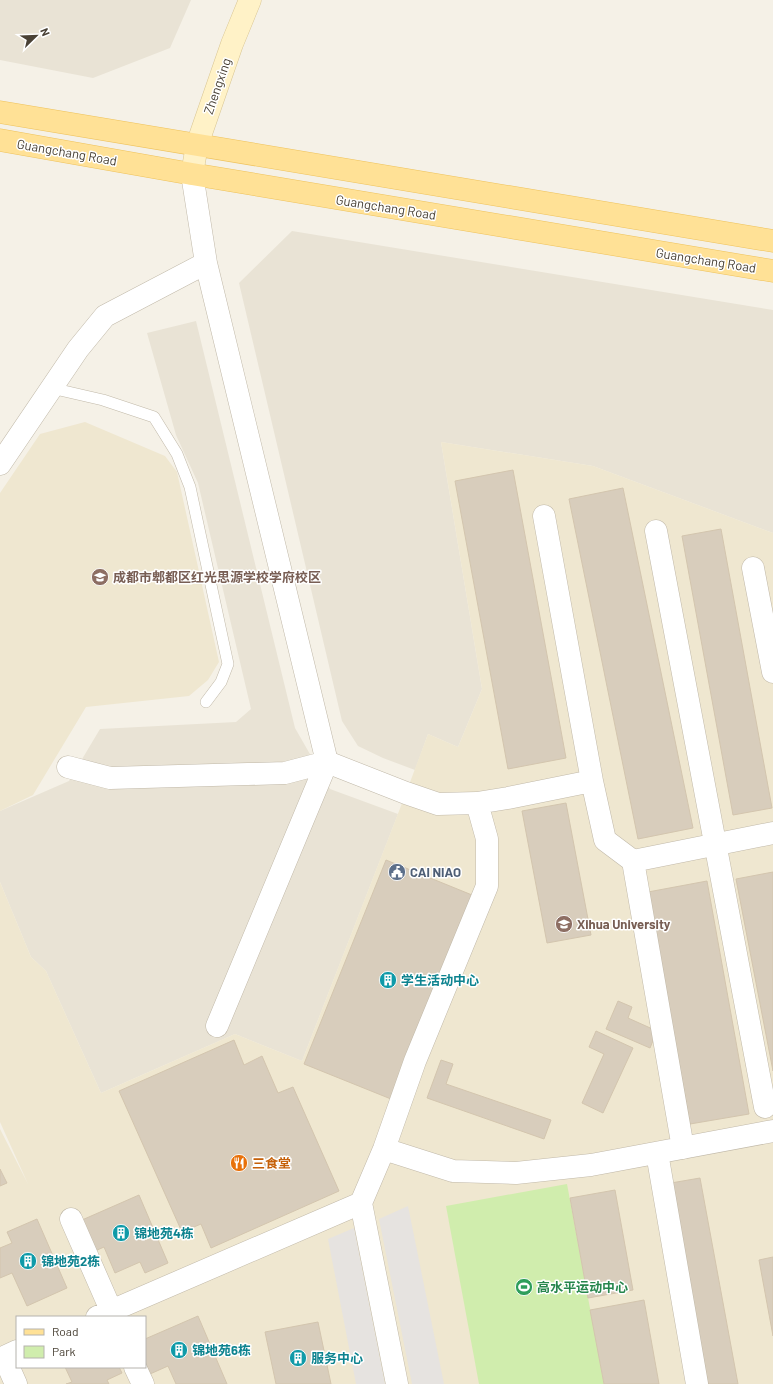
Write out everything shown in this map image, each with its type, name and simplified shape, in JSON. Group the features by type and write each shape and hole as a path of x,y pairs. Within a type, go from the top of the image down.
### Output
{"main road":[{"path":"0,112 773,241"},
{"name":"Guangchang Road","path":"0,140 192,174 773,271"}],"street":[{"name":"Zhengxing","path":"192,174 197,145 232,44 250,0"},
{"path":"192,174 206,263 327,762 217,1026"},
{"path":"0,464 78,349 105,316 206,263"},
{"path":"544,516 592,781 605,840 633,861 683,1148"},
{"path":"656,531 764,1107"},
{"path":"753,568 773,672"},
{"path":"68,767 110,778 285,773 327,762 438,804 477,803 592,781"},
{"path":"397,1384 361,1203 384,1149 415,1061 487,886 487,839 477,803"},
{"path":"633,861 773,833"},
{"path":"384,1149 453,1171 516,1173 591,1165 773,1131"},
{"path":"657,1153 697,1384"},
{"path":"71,1219 107,1315 361,1203"},
{"path":"5,1353 16,1384"},
{"path":"135,1368 142,1384"}],"lane":[{"path":"51,388 103,400 154,417 177,454 190,487 228,664 221,682 206,702"}],"shaded area":[{"path":"0,0 191,0 170,48 93,78 0,60"},
{"path":"292,231 773,310 773,533 593,466 441,442 482,689 458,747 428,734 415,770 383,758 358,746 342,721 239,283"},
{"path":"196,321 295,728 330,789 398,814 302,1061 235,1034 101,1093 46,971 31,957 0,882 0,811 69,781 100,729 236,722 251,709 198,483 176,435 147,333"},
{"name":"成都市郫都区红光思源学校学府校区","path":"85,422 165,456 177,472 219,662 208,680 189,696 86,707 33,795 0,811 0,493 40,434"},
{"name":"Xihua University","path":"441,442 593,466 773,533 773,1384 0,1384 0,1129 28,1184 0,1122 0,882 31,957 46,971 101,1093 235,1034 302,1061 428,734 458,747 482,689"},
{"path":"408,1206 444,1384 412,1384 379,1219"},
{"path":"354,1228 385,1384 356,1384 328,1239"}],"green space":[{"name":"高水平运动中心","path":"567,1184 604,1384 479,1384 446,1206"}],"building":[{"path":"513,470 566,758 508,769 455,481"},
{"path":"623,488 693,828 638,839 569,499"},
{"path":"721,529 772,808 733,815 682,536"},
{"path":"566,803 591,935 547,943 522,811"},
{"name":"学生活动中心","path":"386,860 472,895 391,1099 304,1064"},
{"path":"773,872 773,1071 736,879"},
{"path":"707,881 749,1114 690,1124 648,892"},
{"path":"618,1001 632,1007 628,1018 657,1031 650,1048 606,1029"},
{"path":"596,1031 633,1048 603,1113 582,1103 604,1054 589,1047"},
{"name":"三食堂","path":"234,1040 244,1065 262,1056 278,1093 293,1087 339,1191 211,1248 201,1224 182,1232 119,1091"},
{"path":"441,1060 453,1064 446,1084 551,1120 544,1139 427,1098"},
{"path":"0,1169 7,1183 0,1186"},
{"path":"700,1178 738,1384 708,1384 671,1183"},
{"path":"615,1190 633,1290 588,1298 570,1198"},
{"name":"锦地苑4栋","path":"139,1195 168,1263 145,1273 140,1262 115,1273 104,1247 95,1251 82,1220"},
{"name":"锦地苑2栋","path":"37,1219 67,1288 27,1306 12,1273 0,1278 0,1248 12,1243 7,1232"},
{"path":"773,1257 773,1336 759,1260"},
{"path":"644,1300 659,1384 604,1384 590,1310"},
{"name":"锦地苑6栋","path":"198,1316 227,1384 176,1384 168,1366 150,1374 146,1364 146,1339"},
{"name":"服务中心","path":"318,1322 331,1384 276,1384 265,1332"},
{"path":"65,1368 120,1368 122,1373 107,1380 109,1384 66,1384 72,1382"}],"place":[{"name":"成都市郫都区红光思源学校学府校区","path":"100,577"},
{"name":"CAI NIAO","path":"397,872"},
{"name":"Xihua University","path":"564,924"},
{"name":"学生活动中心","path":"388,980"},
{"name":"三食堂","path":"239,1163"},
{"name":"锦地苑4栋","path":"121,1233"},
{"name":"锦地苑2栋","path":"28,1261"},
{"name":"高水平运动中心","path":"524,1287"},
{"name":"锦地苑6栋","path":"179,1350"},
{"name":"服务中心","path":"298,1358"}]}
